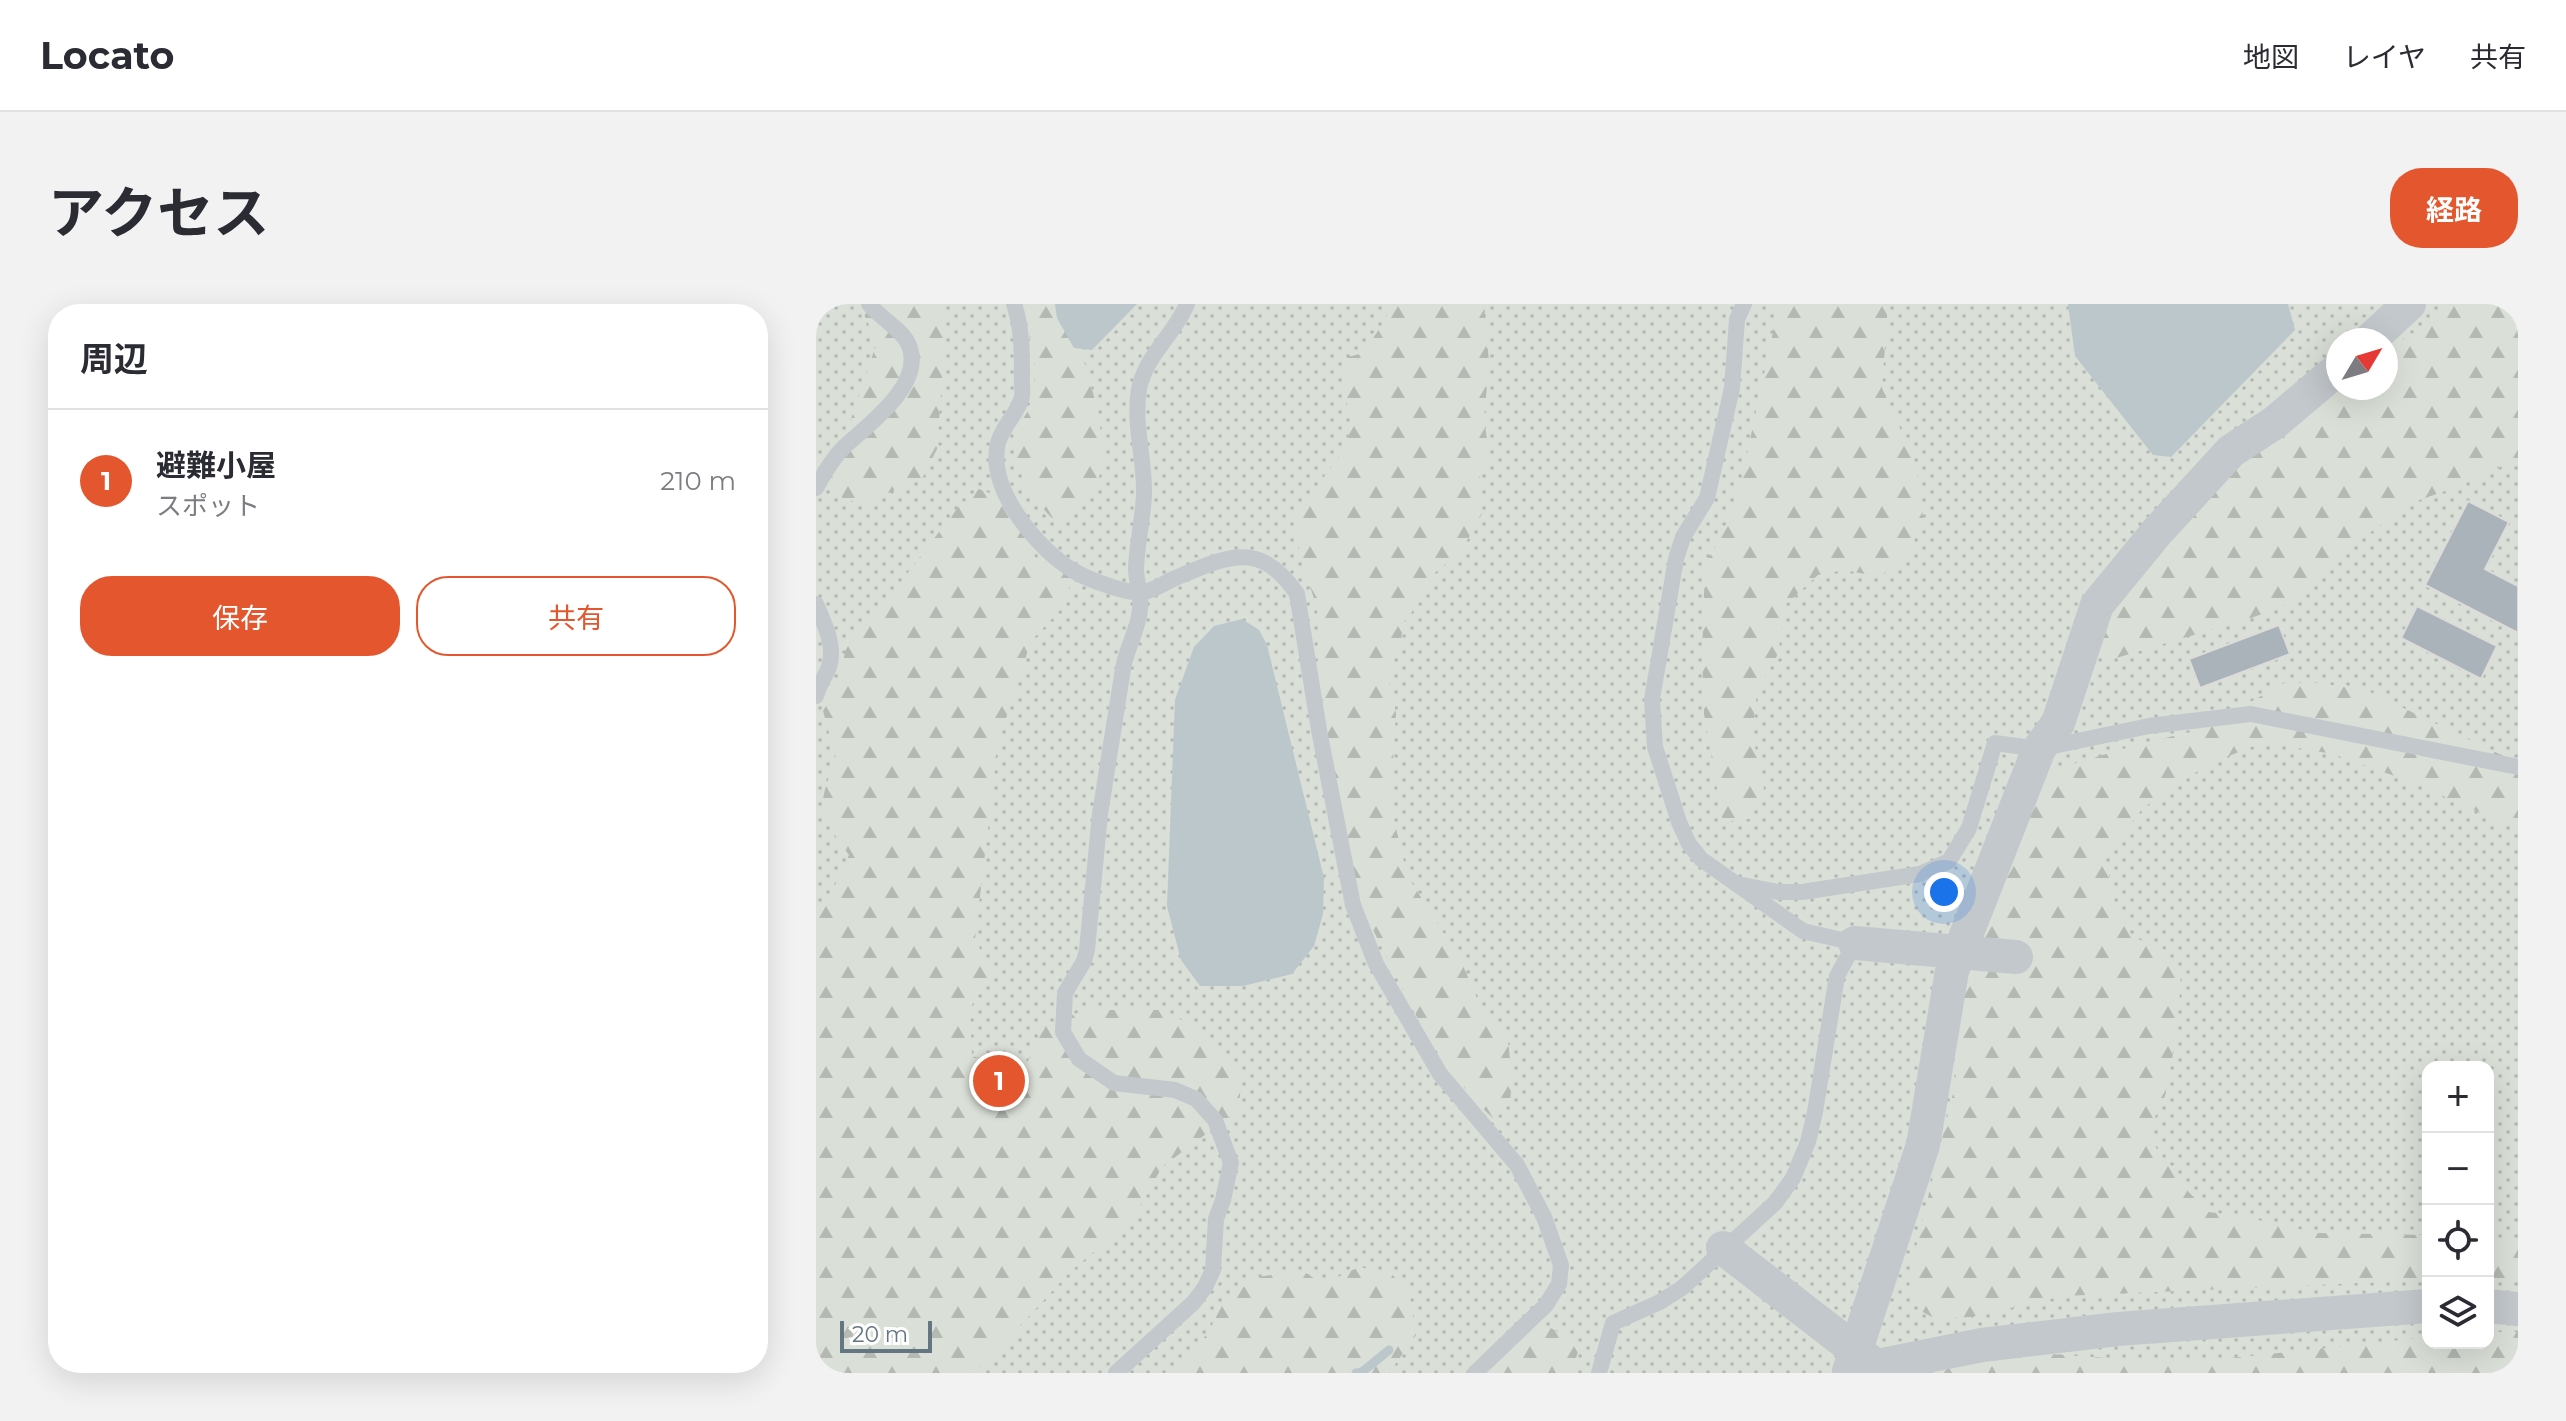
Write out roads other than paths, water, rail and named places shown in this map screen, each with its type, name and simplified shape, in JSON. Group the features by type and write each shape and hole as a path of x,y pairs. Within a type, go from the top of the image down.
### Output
{"street":[{"path":"2383,328 2409,304"},
{"path":"2326,379 2274,423 2231,451 2156,533 2097,605 2058,723 2039,749 1952,971 1923,1145 1848,1372 1982,1345 2118,1329 2422,1306"},
{"path":"1855,943 2016,957"},
{"path":"1723,1248 1885,1373"},
{"path":"2494,1307 2518,1309"}],"lane":[{"path":"816,488 843,448 881,416 912,369 908,343 869,304"},
{"path":"1014,304 1023,356 1023,398 999,441 1000,485 1019,517 1047,550 1073,571 1093,581 1141,593 1218,560 1241,557 1264,560 1285,575 1297,594 1319,730 1353,905 1376,964 1440,1074 1517,1165 1544,1217 1561,1265 1559,1284 1546,1305 1475,1373"},
{"path":"1116,1373 1194,1302 1205,1287 1213,1270 1216,1219 1231,1163 1215,1120 1196,1099 1175,1090 1114,1083 1079,1059 1063,1032 1058,990 1084,961 1084,928 1100,814 1115,666 1126,649 1140,614 1141,593 1136,571 1144,492 1137,411 1139,387 1145,369 1187,304"},
{"path":"1599,1373 1613,1323 1660,1302 1682,1288 1775,1203 1793,1178 1808,1142 1815,1112 1837,976 1855,943 1803,931 1701,859 1684,833 1655,747 1652,699 1676,559 1683,537 1707,498 1732,388 1737,319 1744,304"},
{"path":"816,604 827,628 830,647 829,667 820,681 816,696"},
{"path":"1733,883 1778,892 1802,892 1920,874 1949,861 1969,828 1995,743 2039,749 2149,726 2251,714 2518,767"}],"waterway":[{"path":"1356,1373 1362,1372 1389,1350"}],"place":[{"name":"避難小屋","path":"999,1081"}]}
